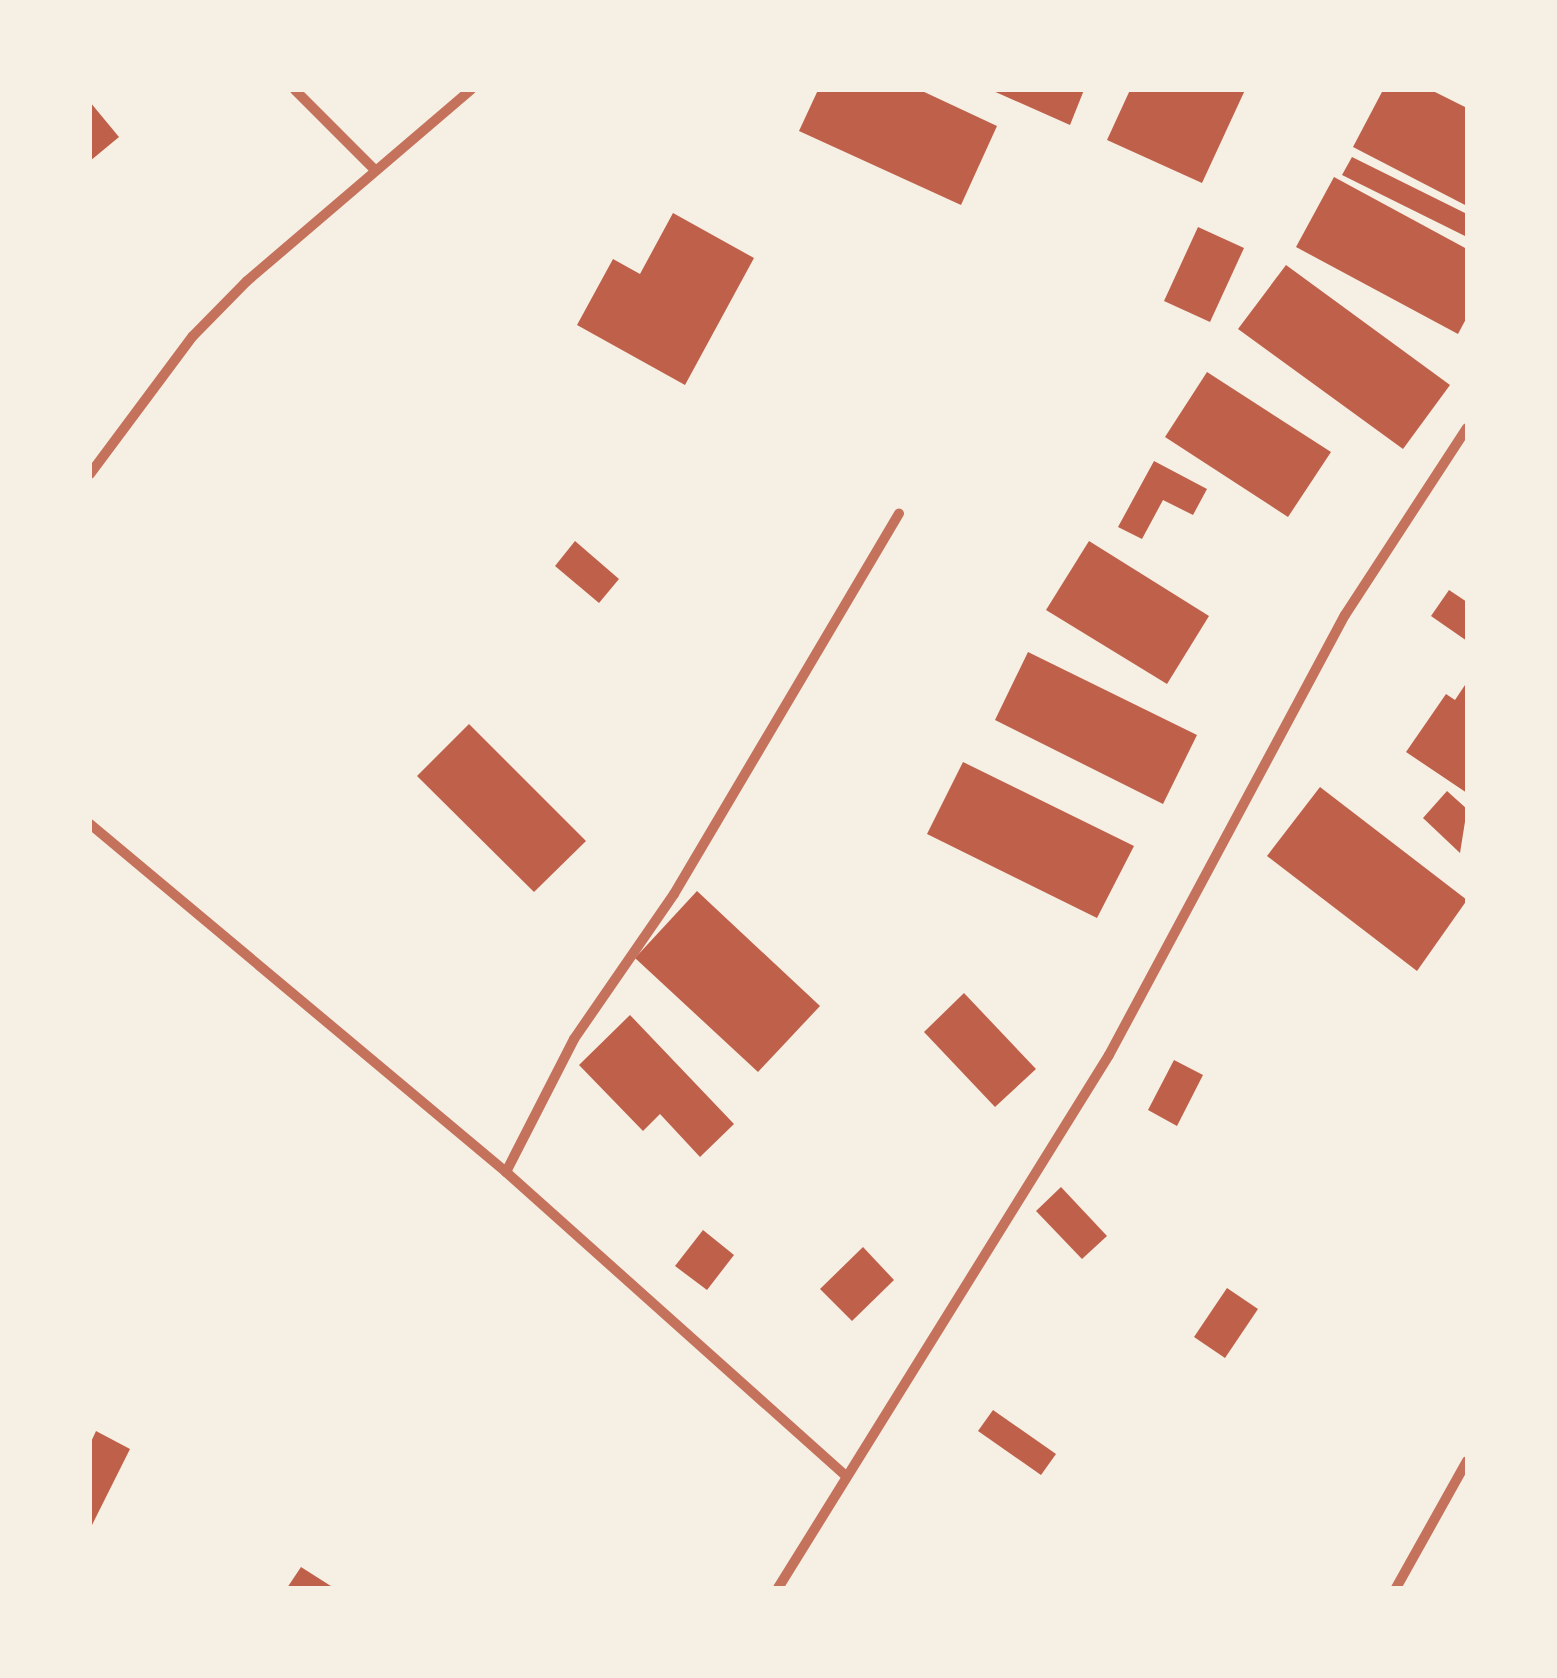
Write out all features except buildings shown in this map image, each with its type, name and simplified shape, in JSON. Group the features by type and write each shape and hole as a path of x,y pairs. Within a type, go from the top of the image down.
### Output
{"street":[{"path":"294,90 374,170"},
{"path":"90,474 192,336 374,170 471,90"},
{"path":"778,1588 1110,1055 1345,615 1467,428"},
{"path":"506,1172 574,1039 674,894 899,514"},
{"path":"90,824 506,1172 847,1478"},
{"path":"1396,1588 1467,1461"}]}
